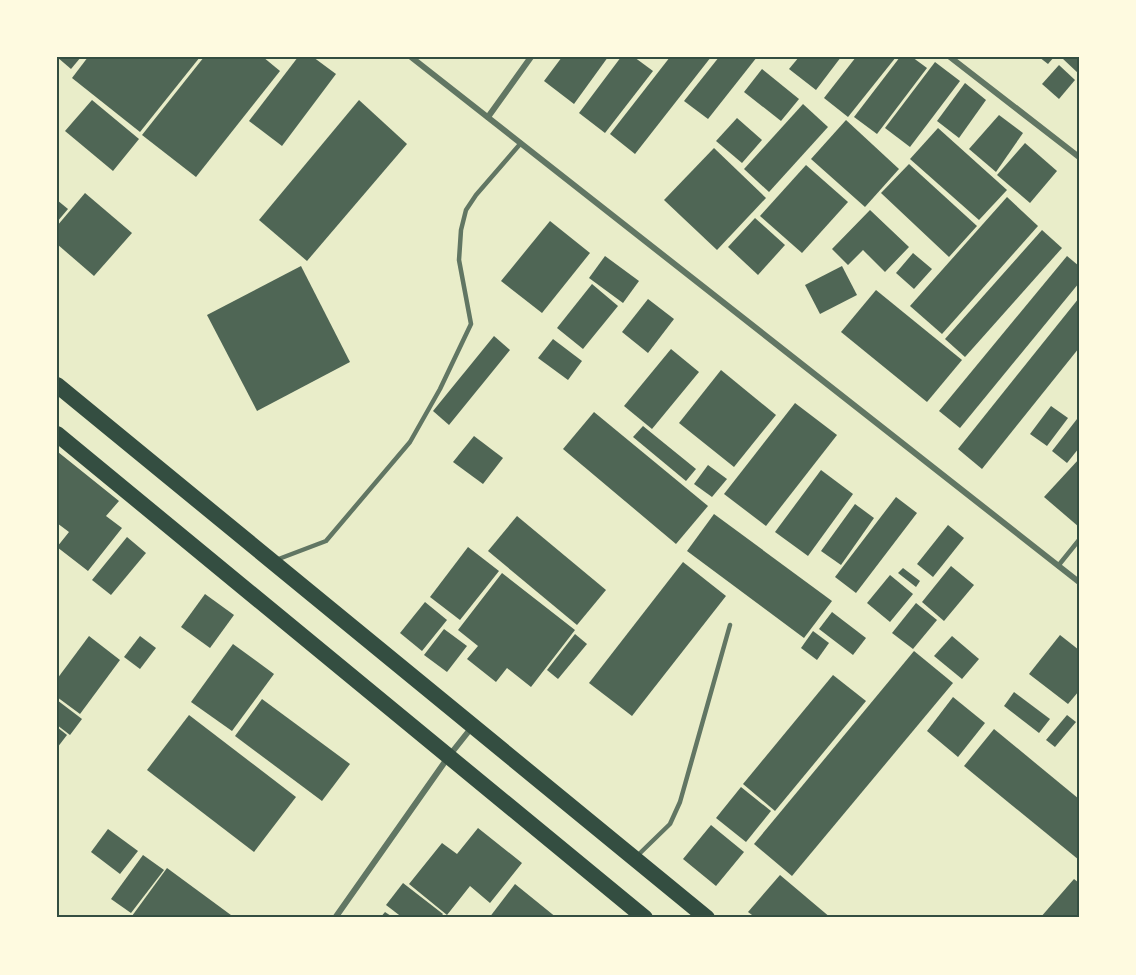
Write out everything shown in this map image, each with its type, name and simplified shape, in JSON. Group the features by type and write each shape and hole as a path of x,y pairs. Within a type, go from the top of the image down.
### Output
{"highway":[{"path":"57,385 706,918"},
{"path":"57,434 645,918"}],"street":[{"path":"411,57 1079,582"},
{"path":"488,117 531,57"},
{"path":"951,57 1079,157"},
{"path":"335,918 472,726"}],"lane":[{"path":"270,562 326,541 410,442 440,389 471,324 459,260 461,230 466,210 521,143"},
{"path":"1058,566 1079,540"},
{"path":"634,859 670,824 680,802 730,625"}],"building":[{"path":"57,57 81,57 71,69"},
{"path":"88,57 200,57 140,132 72,78"},
{"path":"204,57 263,57 280,71 196,177 142,135"},
{"path":"298,57 313,57 336,74 282,146 249,121"},
{"path":"562,57 608,57 574,104 544,81"},
{"path":"621,57 634,57 653,71 605,133 579,113"},
{"path":"670,57 711,57 635,154 610,134"},
{"path":"719,57 757,57 708,119 684,101"},
{"path":"799,57 841,57 816,90 789,69"},
{"path":"856,57 896,57 848,117 824,98"},
{"path":"900,57 912,57 927,68 877,134 854,117"},
{"path":"1039,57 1054,57 1048,64"},
{"path":"1079,57 1079,74 1062,58"},
{"path":"935,62 960,81 910,147 885,128"},
{"path":"1059,65 1075,80 1059,99 1042,84"},
{"path":"762,69 799,99 781,121 744,92"},
{"path":"965,83 986,100 959,138 937,121"},
{"path":"92,100 139,139 113,171 65,131"},
{"path":"359,100 407,144 307,261 259,220"},
{"path":"803,104 828,127 769,192 744,169"},
{"path":"999,115 1023,133 996,172 969,149"},
{"path":"737,118 762,140 742,163 716,141"},
{"path":"846,120 899,169 865,207 811,159"},
{"path":"938,128 1007,190 979,220 910,159"},
{"path":"1025,143 1057,171 1030,203 997,175"},
{"path":"714,148 766,198 717,250 664,200"},
{"path":"909,164 977,226 949,257 881,193"},
{"path":"806,165 848,202 802,253 760,216"},
{"path":"85,193 132,233 94,276 57,244 57,226"},
{"path":"1007,197 1038,226 942,334 910,306"},
{"path":"57,200 68,209 57,222"},
{"path":"870,210 909,247 885,272 863,250 848,265 832,249"},
{"path":"755,218 785,245 758,275 728,247"},
{"path":"550,221 590,253 542,313 501,281"},
{"path":"1042,230 1062,248 965,357 945,339"},
{"path":"913,253 932,269 914,289 896,273"},
{"path":"605,256 639,281 623,303 589,278"},
{"path":"1067,256 1079,266 1079,283 960,428 939,411"},
{"path":"301,266 350,362 257,411 207,315"},
{"path":"842,266 857,295 820,314 805,285"},
{"path":"592,284 618,306 583,349 557,328"},
{"path":"876,290 962,360 927,402 841,332"},
{"path":"1079,298 1079,348 982,469 958,449"},
{"path":"648,299 674,319 648,353 622,332"},
{"path":"494,336 510,350 449,425 433,411"},
{"path":"553,339 582,361 568,380 538,358"},
{"path":"671,349 699,372 652,429 624,406"},
{"path":"721,370 776,415 734,467 679,423"},
{"path":"795,403 837,435 766,526 724,494"},
{"path":"1051,406 1068,418 1047,446 1030,434"},
{"path":"594,412 708,506 676,544 563,449"},
{"path":"1077,419 1079,420 1079,448 1067,463 1052,451"},
{"path":"643,426 696,469 686,481 633,437"},
{"path":"474,436 503,458 483,484 453,462"},
{"path":"58,452 119,501 106,516 122,528 88,571 57,547 69,532 57,523"},
{"path":"1079,459 1079,527 1044,497"},
{"path":"708,465 727,479 712,497 694,484"},
{"path":"821,470 853,494 808,556 775,532"},
{"path":"896,497 917,513 856,593 835,577"},
{"path":"855,504 874,518 841,565 821,551"},
{"path":"714,514 832,601 804,638 687,551"},
{"path":"517,516 606,590 577,625 488,551"},
{"path":"948,525 964,538 933,577 917,564"},
{"path":"127,537 146,553 111,595 92,580"},
{"path":"468,547 499,571 460,620 430,597"},
{"path":"683,562 726,596 632,716 589,683"},
{"path":"951,566 974,585 944,621 922,602"},
{"path":"903,568 920,581 916,587 898,573"},
{"path":"502,573 575,630 531,687 507,668 496,682 467,659 478,646 458,630"},
{"path":"890,575 913,594 890,622 867,603"},
{"path":"205,594 234,615 210,648 181,627"},
{"path":"425,602 447,620 422,651 400,633"},
{"path":"916,603 937,620 913,649 892,633"},
{"path":"832,612 866,638 853,655 819,629"},
{"path":"444,629 467,646 447,672 424,655"},
{"path":"813,631 829,643 817,660 801,648"},
{"path":"575,634 587,644 558,679 547,670"},
{"path":"1060,635 1079,650 1079,691 1068,704 1029,674"},
{"path":"89,636 120,660 80,714 57,697 57,679"},
{"path":"140,636 156,648 140,669 124,657"},
{"path":"952,636 979,659 962,679 934,656"},
{"path":"233,644 274,674 232,731 191,702"},
{"path":"914,651 953,683 792,876 754,844"},
{"path":"833,675 866,701 775,811 743,784"},
{"path":"1014,692 1050,719 1039,733 1004,706"},
{"path":"953,697 985,723 958,757 927,731"},
{"path":"262,699 350,764 322,801 235,736"},
{"path":"57,700 82,719 70,735 57,725"},
{"path":"189,715 296,797 254,852 147,770"},
{"path":"1067,715 1076,722 1055,747 1046,740"},
{"path":"57,727 67,735 57,748"},
{"path":"994,729 1079,799 1079,860 964,766"},
{"path":"741,787 771,811 746,842 716,818"},
{"path":"711,825 744,852 716,886 683,859"},
{"path":"478,828 522,863 490,903 470,886 447,915 409,884 442,843 457,854"},
{"path":"108,829 138,851 120,874 91,852"},
{"path":"143,855 164,870 131,913 111,899"},
{"path":"167,868 235,918 135,918 132,916"},
{"path":"780,875 831,918 756,918 748,912"},
{"path":"1074,879 1079,883 1079,918 1040,918"},
{"path":"403,883 443,914 440,918 403,918 386,905"},
{"path":"515,884 557,918 489,918"},
{"path":"385,912 394,918 380,918"}]}
